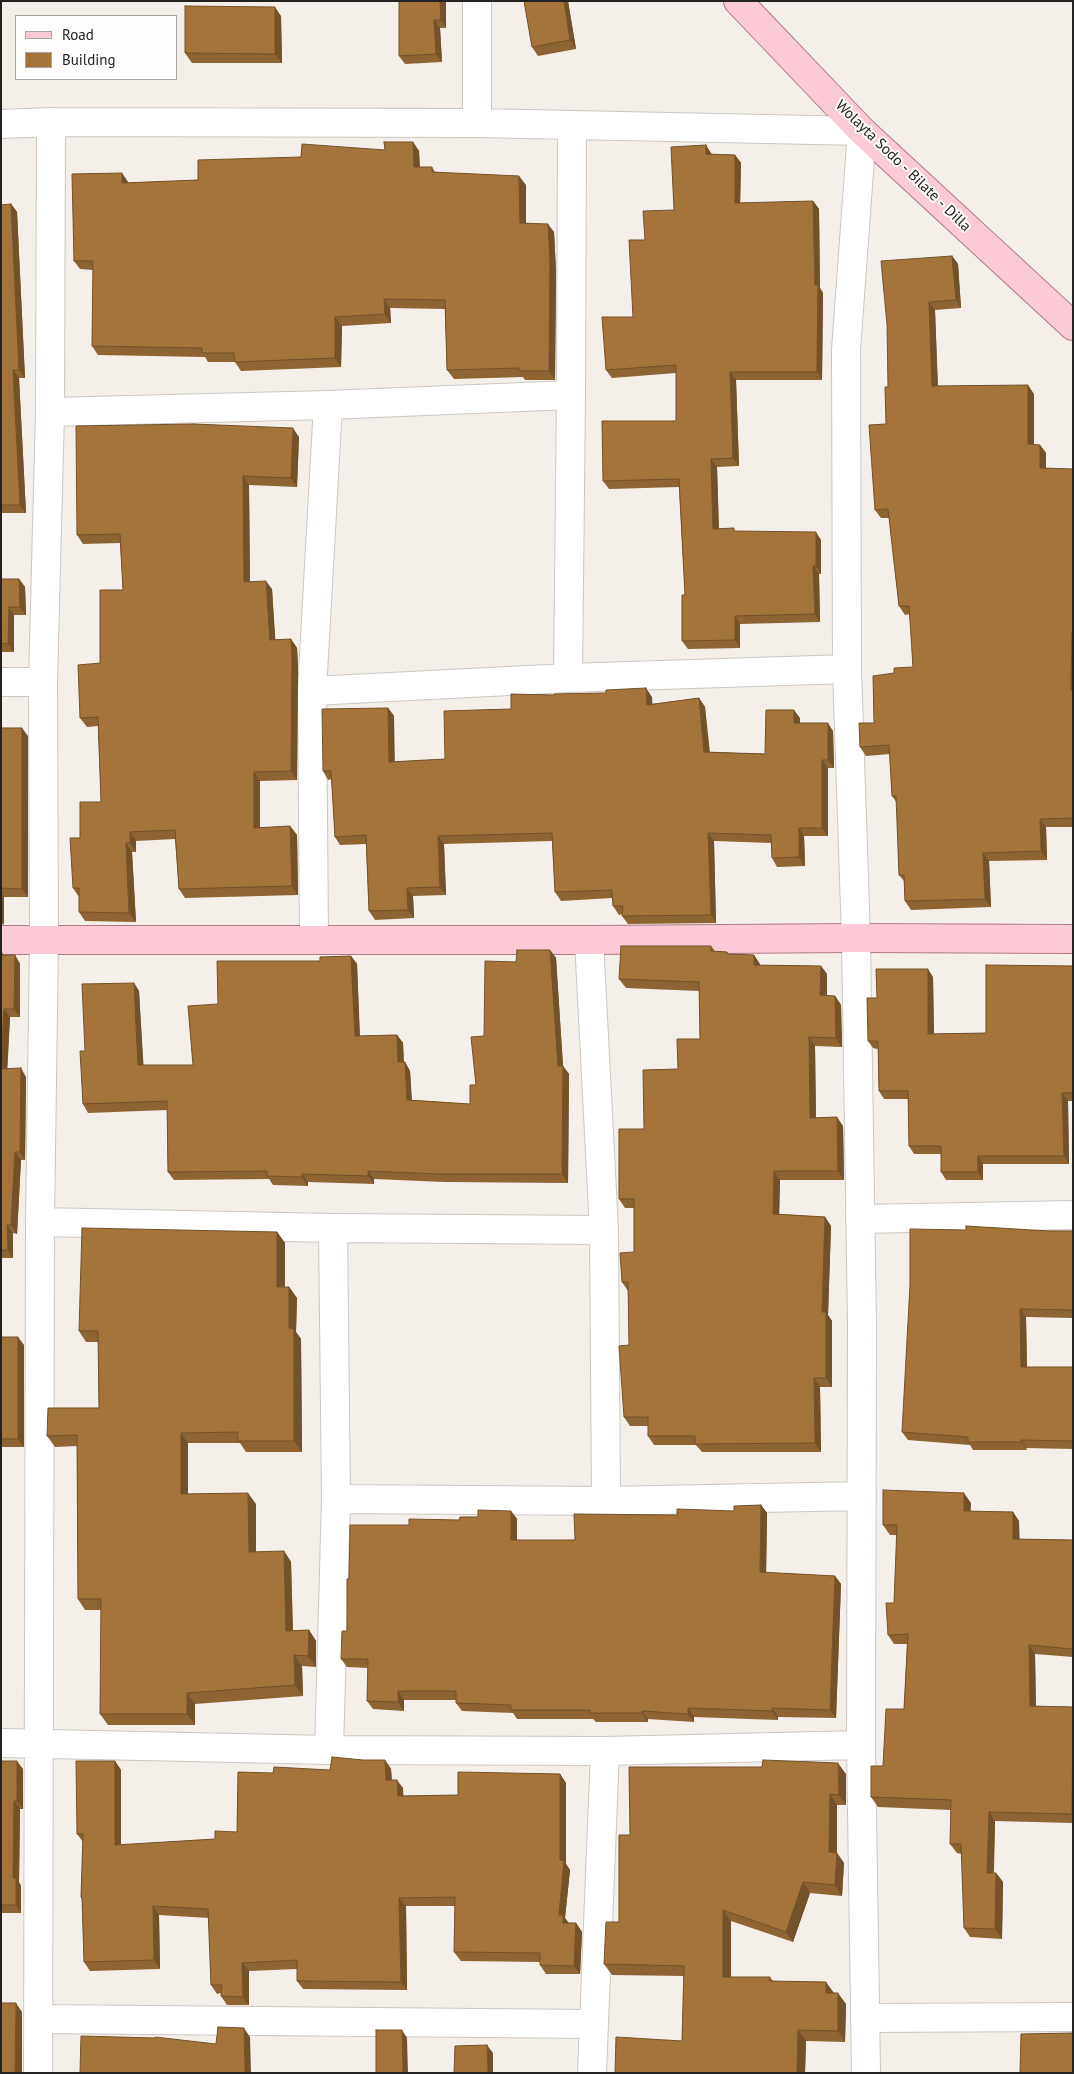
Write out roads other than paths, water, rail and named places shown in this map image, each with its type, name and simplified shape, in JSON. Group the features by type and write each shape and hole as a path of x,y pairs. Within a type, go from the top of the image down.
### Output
{"main road":[{"name":"Wolayta Sodo - Bilate - Dilla","path":"738,1 862,130 1073,326"},
{"path":"1,940 1073,939"}],"street":[{"path":"477,1 477,123"},
{"path":"38,2073 40,1222 44,939 43,682 50,412 51,122"},
{"path":"1,124 51,122 477,123 862,130 846,350 847,669 856,938 860,1219 861,1745 866,2073"},
{"path":"568,678 572,125"},
{"path":"50,412 328,405 571,394"},
{"path":"314,939 312,691 328,405"},
{"path":"312,691 568,678 847,669"},
{"path":"1,682 43,682"},
{"path":"589,940 604,1230 606,1501"},
{"path":"860,1219 1073,1215"},
{"path":"40,1222 333,1228 604,1230"},
{"path":"329,1750 336,1499 333,1228"},
{"path":"336,1499 606,1501 862,1496"},
{"path":"1,1743 329,1750 605,1751 861,1745"},
{"path":"592,2073 605,1751"},
{"path":"865,2018 1073,2017"},
{"path":"38,2020 593,2024"}]}
